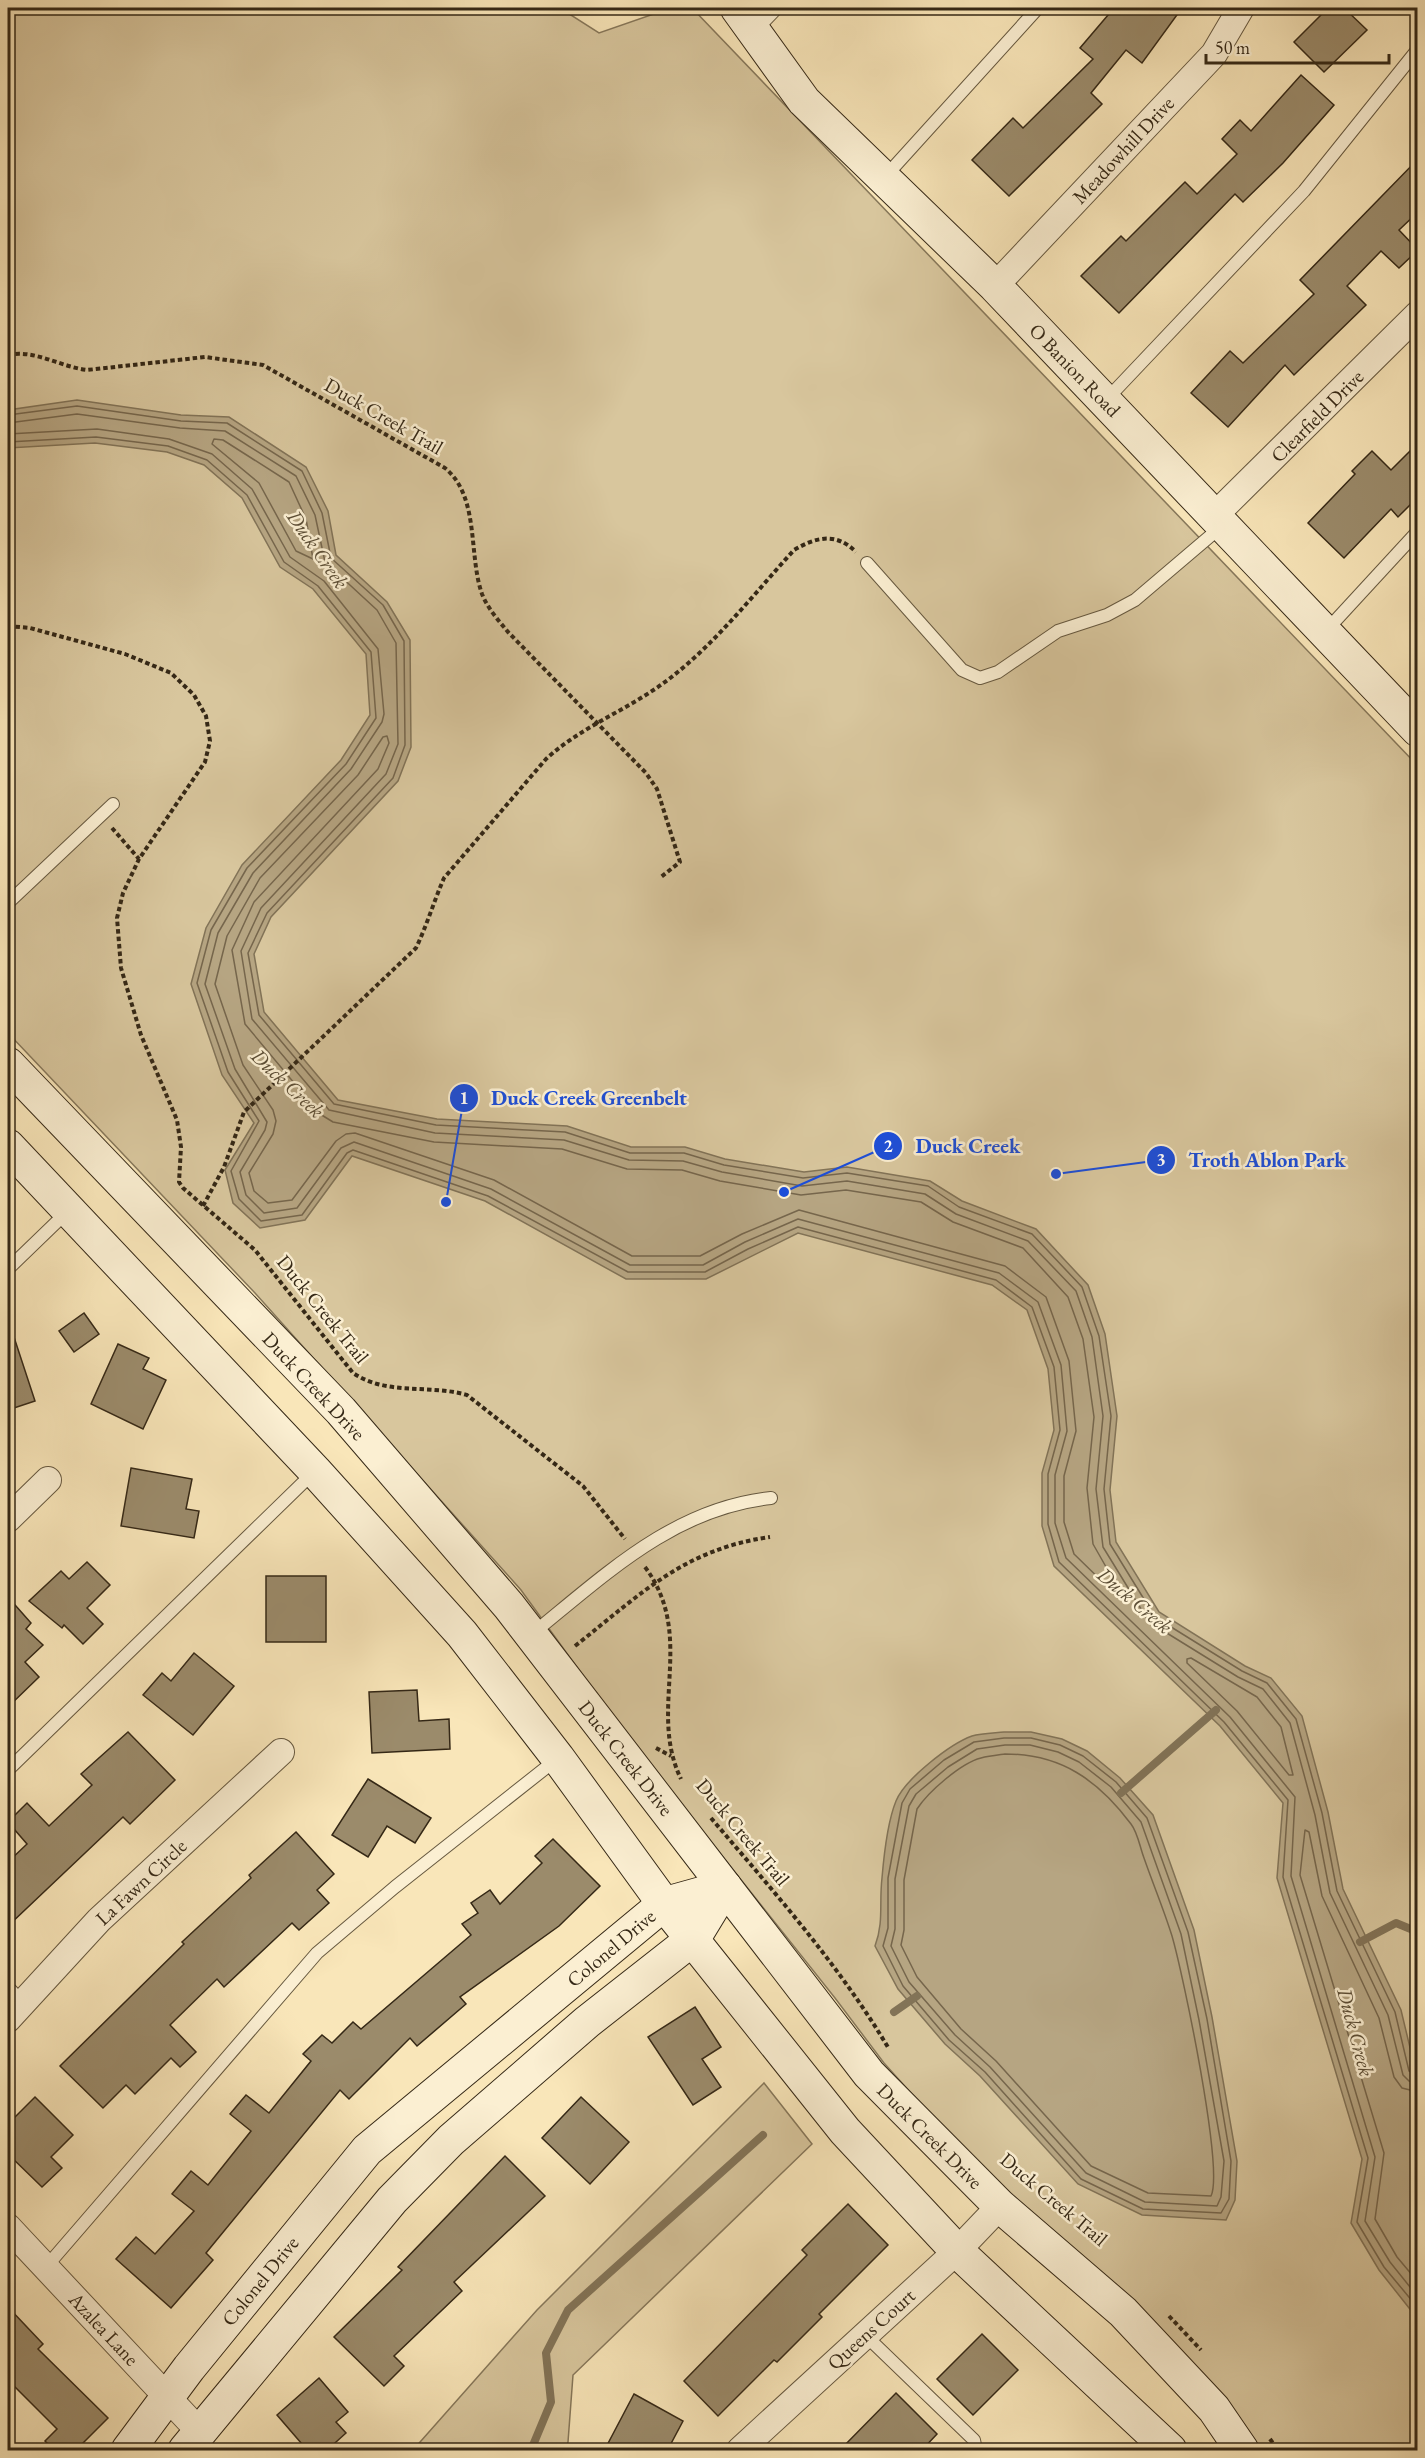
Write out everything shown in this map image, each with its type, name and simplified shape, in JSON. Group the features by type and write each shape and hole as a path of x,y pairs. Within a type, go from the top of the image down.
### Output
{"main road":[{"name":"O Banion Road","path":"745,20 804,101 995,286 1418,730"},
{"name":"Duck Creek Drive","path":"8,1064 340,1411 531,1635 869,2074 1000,2206 1123,2312 1214,2409 1254,2442"},
{"path":"8,1146 315,1471 462,1634 558,1758 664,1904 694,1938 845,2132 957,2251 1170,2451"},
{"path":"192,2441 392,2200 444,2148 587,2022 694,1938 725,1887"},
{"name":"Colonel Drive","path":"128,2451 167,2398 367,2150 664,1904 725,1887"}],"street":[{"name":"Meadowhill Drive","path":"995,286 1214,54 1241,8"},
{"name":"Clearfield Drive","path":"1218,520 1418,314"},
{"path":"8,1520 48,1480"},
{"name":"La Fawn Circle","path":"13,2003 281,1752"},
{"name":"Queens Court","path":"740,2451 864,2334 957,2251 1000,2206"},
{"name":"Azalea Lane","path":"8,2227 167,2398 192,2441"}],"lane":[{"path":"745,20 777,8"},
{"path":"884,178 1038,8"},
{"path":"1105,401 1304,191 1418,49"},
{"path":"867,563 962,670 980,678 998,672 1058,631 1107,615 1135,600 1218,520"},
{"path":"1325,632 1418,531"},
{"path":"8,903 113,804"},
{"path":"8,1269 69,1210"},
{"path":"8,1770 315,1471"},
{"path":"531,1635 634,1551 701,1514 741,1501 771,1498"},
{"path":"46,2267 317,1953 395,1887 558,1758"},
{"path":"864,2334 974,2440 976,2451"}],"path":[{"name":"Duck Creek Trail","path":"8,355 23,353 71,368 87,370 205,357 263,365 445,468 462,487 477,577 490,611 508,633 646,773 657,789 680,862 661,877"},
{"path":"203,1206 224,1167 244,1112 416,948 428,925 434,901 444,878 546,759 565,742 642,698 692,660 794,550 811,540 839,540 867,563"},
{"name":"Duck Creek Trail","path":"8,626 30,628 125,654 171,674 194,695 206,717 210,741 205,762 139,859 123,893 117,918 118,940 129,997 141,1035 177,1120 181,1147 179,1182 203,1206 255,1250 353,1373 366,1382 391,1388 452,1391 466,1395 583,1486 634,1551 656,1582 664,1598 671,1649 667,1721 671,1756 684,1786"},
{"path":"101,816 139,859"},
{"path":"580,1656 573,1647 656,1582 696,1557 716,1549 770,1537"},
{"path":"652,1746 671,1756"},
{"name":"Duck Creek Trail","path":"705,1811 774,1892 860,2000 894,2058"},
{"path":"1163,2311 1206,2355"},
{"path":"1254,2442 1278,2451"}],"shaded area":[{"path":"8,8 560,8 599,33 671,8 692,8 1417,765 1417,2450 1253,2450 973,2162 884,2063 626,1735 521,1590 255,1293 8,1033"},
{"path":"764,2083 812,2144 573,2375 568,2442 564,2450 413,2450 537,2310"}],"water":[{"path":"77,400 181,415 229,417 306,467 328,511 336,555 387,602 410,640 411,747 398,781 271,917 254,954 264,1012 338,1100 437,1119 567,1126 631,1147 685,1147 725,1159 804,1172 847,1167 930,1181 962,1201 1036,1229 1088,1285 1105,1334 1117,1416 1110,1490 1116,1542 1159,1612 1245,1666 1271,1678 1302,1716 1328,1812 1343,1889 1401,2010 1418,2081 1417,2318 1379,2270 1351,2223 1362,2159 1277,1878 1283,1803 1220,1726 1054,1566 1042,1526 1042,1473 1054,1430 1048,1369 1027,1310 992,1285 798,1233 706,1279 626,1279 485,1201 352,1156 305,1220 260,1228 233,1203 225,1170 254,1123 222,1075 191,984 206,928 242,865 341,760 370,715 366,654 313,589 280,567 242,498 204,465 167,452 95,443 8,448 8,410"},
{"path":"1031,1732 1062,1739 1087,1751 1120,1778 1153,1815 1194,1930 1212,2017 1237,2161 1235,2200 1226,2220 1142,2215 1078,2184 980,2076 945,2044 898,1989 875,1946 880,1921 886,1839 890,1819 901,1792 929,1763 952,1746 976,1735"}],"building":[{"path":"1114,8 1182,8 1142,63 1126,50 1091,93 1102,104 1009,196 972,160 1013,118 1023,128 1093,59 1080,48"},
{"path":"1328,8 1344,8 1367,30 1324,72 1294,42"},
{"path":"1301,75 1334,105 1283,163 1243,202 1235,194 1119,313 1081,276 1121,236 1126,241 1185,182 1197,194 1237,154 1222,139 1240,120 1251,131"},
{"path":"1418,159 1418,212 1399,230 1418,250 1399,268 1381,251 1347,286 1366,305 1294,375 1285,365 1228,427 1191,393 1230,351 1243,363 1314,294 1300,280"},
{"path":"1418,443 1418,497 1398,517 1391,509 1344,558 1308,523 1355,474 1352,471 1372,451 1391,470"},
{"path":"84,1313 99,1334 74,1352 59,1331"},
{"path":"11,1328 35,1401 8,1410 8,1329"},
{"path":"118,1344 149,1358 143,1369 166,1380 143,1429 91,1404"},
{"path":"131,1468 192,1479 186,1509 199,1511 194,1538 121,1526"},
{"path":"87,1562 110,1585 87,1608 103,1624 83,1644 64,1625 62,1628 29,1601 61,1571 69,1579"},
{"path":"266,1576 326,1576 326,1642 266,1642"},
{"path":"8,1597 31,1623 26,1629 43,1645 25,1662 39,1677 8,1707"},
{"path":"194,1653 234,1686 193,1735 143,1695 162,1673 171,1681"},
{"path":"417,1690 419,1721 449,1719 450,1749 372,1753 369,1692"},
{"path":"128,1732 175,1780 130,1824 123,1817 8,1926 8,1862 27,1844 8,1822 27,1803 49,1826 92,1785 81,1774"},
{"path":"368,1779 431,1818 415,1843 387,1826 368,1857 332,1835"},
{"path":"296,1832 334,1874 317,1890 329,1903 299,1930 292,1923 224,1987 217,1979 170,2025 196,2052 180,2067 171,2058 135,2094 126,2085 103,2108 60,2066 184,1944 182,1942 251,1878 249,1875"},
{"path":"553,1839 600,1886 559,1926 460,1997 466,2004 417,2046 410,2038 349,2099 340,2090 206,2253 213,2260 171,2308 116,2259 136,2237 155,2254 194,2211 172,2194 191,2171 208,2185 251,2131 230,2114 246,2095 269,2113 311,2061 303,2054 322,2035 332,2043 353,2022 361,2029 471,1935 462,1924 478,1913 471,1903 490,1890 500,1904 542,1863 535,1856"},
{"path":"695,2007 721,2047 702,2059 721,2087 693,2105 648,2037"},
{"path":"35,2097 73,2135 51,2157 62,2168 42,2187 8,2154 8,2124"},
{"path":"581,2097 629,2142 590,2184 542,2138"},
{"path":"505,2156 545,2196 454,2282 462,2291 394,2356 404,2366 384,2386 334,2337 402,2270 398,2267"},
{"path":"848,2204 888,2245 819,2314 822,2317 777,2362 774,2360 718,2416 684,2381 807,2255 802,2250"},
{"path":"8,2307 43,2344 38,2349 108,2418 75,2451 55,2451 45,2441 57,2429 8,2380"},
{"path":"982,2334 1018,2370 973,2415 937,2379"},
{"path":"319,2378 348,2412 336,2422 346,2433 326,2451 308,2451 277,2415"},
{"path":"896,2393 937,2434 921,2451 839,2451"},
{"path":"634,2394 683,2421 667,2451 604,2451"}],"waterway":[{"path":"1121,1793 1216,1710"},
{"path":"1360,1942 1396,1923 1418,1932"},
{"path":"894,2012 917,1996"},
{"path":"531,2450 551,2402 546,2353 568,2310 763,2135"}],"place":[{"name":"Troth Ablon Park","path":"1056,1174"},
{"name":"Duck Creek","path":"784,1192"},
{"name":"Duck Creek Greenbelt","path":"446,1202"}]}
